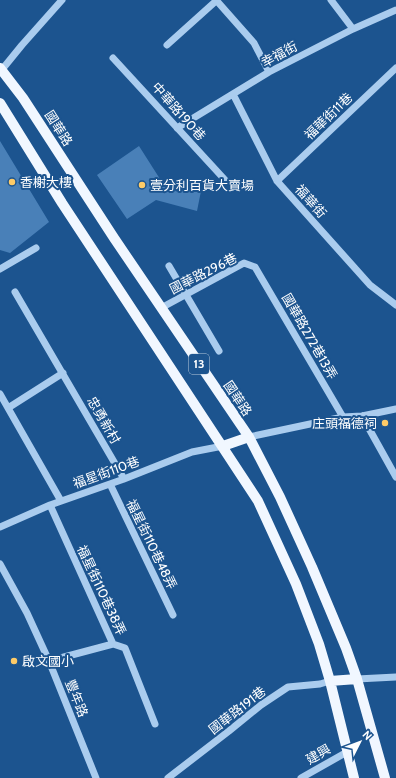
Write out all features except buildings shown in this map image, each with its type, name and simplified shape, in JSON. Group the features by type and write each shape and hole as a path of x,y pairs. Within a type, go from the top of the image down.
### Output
{"main road":[{"name":"國華路","path":"1,70 23,98 114,238 249,437 280,496 346,648 357,678 385,778"},
{"name":"13","path":"0,103 66,209 258,501 296,584 319,644 330,681 354,778"},
{"path":"223,446 249,437"},
{"path":"330,681 357,678"}],"street":[{"path":"1,70 62,0"},
{"path":"167,45 216,0 254,43 269,72"},
{"path":"331,0 353,29"},
{"name":"幸福街","path":"177,128 269,72 353,29 396,10"},
{"name":"中華路190巷","path":"113,58 226,181"},
{"name":"福華街11巷","path":"277,181 396,68"},
{"name":"福華街","path":"233,94 277,181 370,285 396,305"},
{"path":"0,269 36,248"},
{"name":"國華路296巷","path":"161,308 244,263 255,267"},
{"path":"169,266 219,351"},
{"name":"國華路272巷13弄","path":"255,267 344,417"},
{"name":"忠勇新村","path":"15,292 124,479"},
{"path":"8,408 63,373"},
{"path":"0,394 61,501"},
{"path":"249,437 344,417 362,416 396,408"},
{"path":"362,416 396,477"},
{"name":"福星街110巷","path":"0,527 50,505 124,479 192,452 223,446"},
{"name":"福星街110巷48弄","path":"110,484 173,615"},
{"name":"福星街110巷38弄","path":"50,505 112,644 124,648 156,724"},
{"name":"豐年路","path":"0,564 27,613 49,661 96,778"},
{"path":"49,661 112,644"},
{"path":"357,678 396,677"},
{"name":"國華路191巷","path":"168,778 261,705 288,687 320,684 330,681"},
{"name":"建興","path":"301,778 347,752"}],"place":[{"name":"香榭大樓","path":"12,182"},
{"name":"壹分利百貨大賣場","path":"142,185"},
{"name":"庄頭福德祠","path":"385,423"},
{"name":"啟文國小","path":"14,661"}]}
